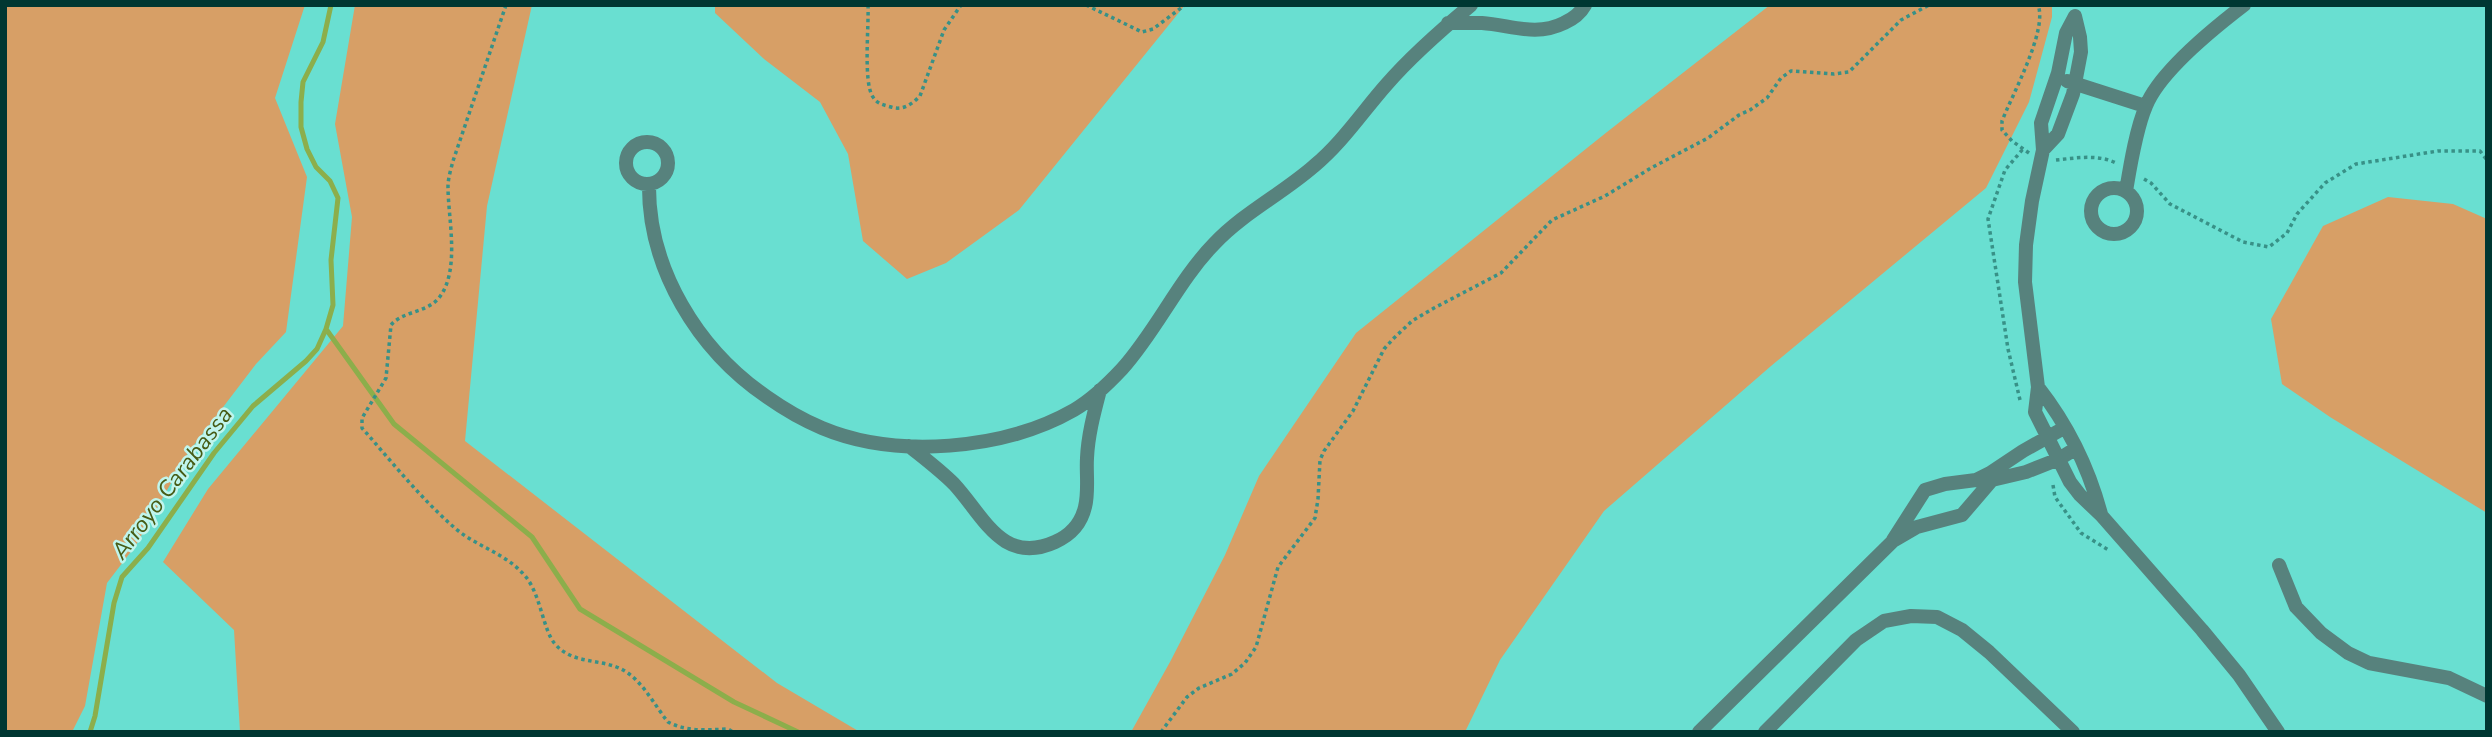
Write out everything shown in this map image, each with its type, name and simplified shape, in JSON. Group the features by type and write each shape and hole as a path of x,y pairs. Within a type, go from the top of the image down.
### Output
{"street":[{"path":"649,184 649,209 659,253 675,292 687,316 708,344 736,372 786,410 823,429 850,437 907,446 966,445 1045,424 1076,410 1100,390 1143,342 1192,268 1214,244 1235,223 1315,166 1416,52 1471,5"},
{"path":"1448,23 1482,23 1544,31 1571,20 1585,5"},
{"path":"2126,191 2145,106 2183,59 2219,24 2244,5"},
{"path":"2042,154 2058,134 2075,84 2081,52 2074,11"},
{"path":"2074,11 2041,123 2042,154 2026,245 2025,282 2038,387 2035,412 2080,495 2101,515 2239,675 2278,732"},
{"path":"2056,78 2145,106"},
{"path":"2038,387 2051,404 2092,481 2101,515"},
{"path":"907,446 955,486 984,524 997,535 1009,543 1026,548 1040,548 1063,538 1076,528 1083,516 1086,504 1089,434 1100,390"},
{"path":"1699,732 1893,541 1925,490 1976,480 1990,474 2064,428"},
{"path":"1893,541 1917,527 1962,515 1992,480 2026,472 2059,459 2075,449"},
{"path":"2279,565 2296,607 2321,633 2348,653 2369,663 2449,678 2487,696"},
{"path":"1765,732 1856,640 1884,621 1911,616 1937,617 1962,630 2073,732"}],"path":[{"path":"506,5 453,161 448,184 451,258 445,285 441,295 432,304 402,317 391,325 386,378 362,418 362,428 456,529 476,543 507,558 526,577 537,595 553,642 569,656 622,669 633,677 668,722 688,730 728,729 733,732"},
{"path":"868,5 867,81 872,96 879,103 896,109 912,104 920,96 944,30 961,5"},
{"path":"1086,5 1142,32 1153,29 1185,5"},
{"path":"1160,732 1187,697 1199,688 1233,674 1256,647 1278,567 1315,518 1320,460 1324,451 1353,411 1384,349 1394,338 1423,315 1501,273 1552,220 1605,196 1708,138 1767,98 1781,78 1791,71 1835,74 1849,72 1901,20 1929,5"},
{"path":"2038,5 2040,22 2032,53 2002,121 2002,130 2032,155 2042,154 2050,161 2106,158 2151,183 2170,204 2243,242 2269,247 2287,233 2297,214 2325,183 2356,164 2438,152 2480,150 2487,160"}],"shaded area":[{"path":"5,5 305,5 275,98 307,177 286,332 256,364 188,453 136,545 107,583 85,706 72,732 5,732"},
{"path":"355,5 532,5 487,206 465,441 777,683 860,732 240,732 234,630 163,562 208,489 343,326 352,217 335,124"},
{"path":"715,5 1185,5 1019,210 946,263 907,279 863,241 848,154 820,102 764,59 715,13"},
{"path":"1770,5 2052,5 2052,17 2029,102 1986,188 1771,366 1604,511 1500,660 1465,732 1131,732 1225,555 1259,476 1356,333"},
{"path":"2388,197 2453,204 2487,219 2487,513 2330,417 2282,384 2271,319 2323,226"}],"waterway":[{"name":"Arroyo Carabassa","path":"90,732 114,603 122,577 148,548 214,453 253,406 317,349 326,329 333,305 331,260 338,198 330,181 316,167 307,149 301,127 301,102 303,82 323,42 331,5"},
{"path":"326,329 394,424 532,537 580,609 734,702 798,732"}]}
